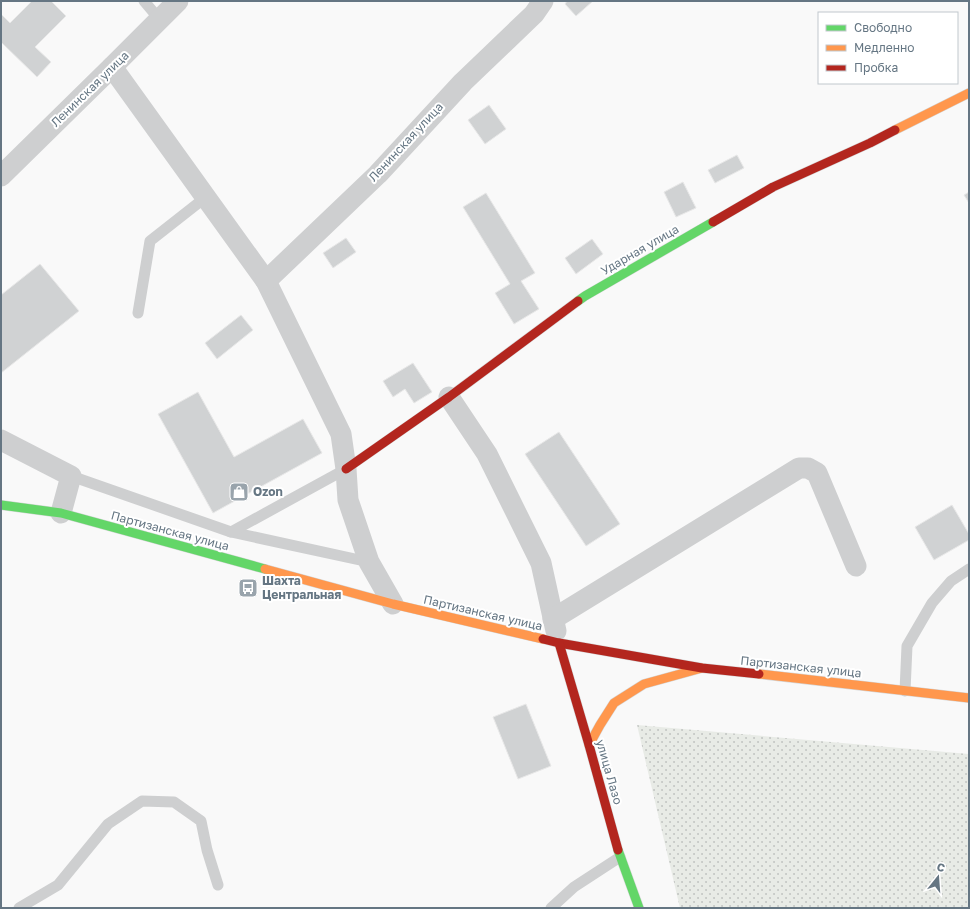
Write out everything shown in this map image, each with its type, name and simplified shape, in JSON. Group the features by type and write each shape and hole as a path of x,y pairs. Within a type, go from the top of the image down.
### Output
{"street":[{"name":"Ленинская улица","path":"1,176 178,1"},
{"name":"Ленинская улица","path":"266,281 378,174 462,82 534,14 543,1"},
{"path":"112,67 266,281 341,434 346,469 348,500 369,562 393,604"},
{"name":"Ударная улица","path":"346,469 449,397 585,296 773,188 870,143 969,93"},
{"path":"449,397 487,454 541,563 559,642"},
{"path":"1,440 71,476 61,513"},
{"path":"553,619 799,468 808,468 817,473 856,566"},
{"name":"Партизанская улица","path":"1,505 61,513 393,604 559,642 702,668 969,698"},
{"name":"улица Лазо","path":"559,642 620,857 639,908"},
{"path":"589,745 614,703 644,684 702,668"}],"lane":[{"path":"144,1 160,20"},
{"path":"138,313 150,241 206,197"},
{"path":"231,532 346,469"},
{"path":"71,476 231,532 369,562"},
{"path":"905,691 906,646 932,603 951,581 969,569"},
{"path":"19,908 58,885 108,824 142,801 174,802 201,820 207,850 218,885"},
{"path":"551,908 574,887 620,857"}],"shaded area":[{"path":"637,725 969,754 969,908 680,908"}],"building":[{"path":"32,1 51,1 66,16 35,47 51,62 37,77 1,42 1,14 10,23"},
{"path":"567,1 593,1 576,16 565,4"},
{"path":"489,105 506,129 485,144 468,120"},
{"path":"737,155 744,168 715,183 708,170"},
{"path":"683,182 696,208 676,217 664,192"},
{"path":"969,192 969,203 964,195"},
{"path":"486,193 535,273 521,281 539,309 514,324 495,293 510,284 463,207"},
{"path":"346,238 356,252 333,268 323,253"},
{"path":"592,239 603,254 576,274 565,258"},
{"path":"40,264 79,311 1,373 1,295"},
{"path":"241,315 253,330 217,359 205,343"},
{"path":"413,363 432,392 414,403 405,389 393,397 383,381"},
{"path":"198,392 234,457 303,419 322,453 213,513 158,414"},
{"path":"559,432 620,524 586,546 525,454"},
{"path":"952,505 969,534 969,540 934,560 915,527"},
{"path":"526,704 551,766 518,779 493,717"}],"traffic: fast":[{"path":"578,301 713,222"},
{"path":"1,505 61,513 265,569"},
{"path":"618,850 639,908"}],"traffic: slow":[{"path":"895,130 969,93"},
{"path":"265,569 393,604 543,639"},
{"path":"589,745 614,703 644,684 702,668"},
{"path":"759,674 969,698"}],"traffic: jam":[{"path":"713,222 773,187 895,130"},
{"path":"346,469 449,397 578,301"},
{"path":"543,639 702,668 759,674"},
{"path":"559,643 618,850"}],"place":[{"name":"Ozon","path":"239,492"},
{"name":"Шахта Центральная","path":"248,588"}]}
